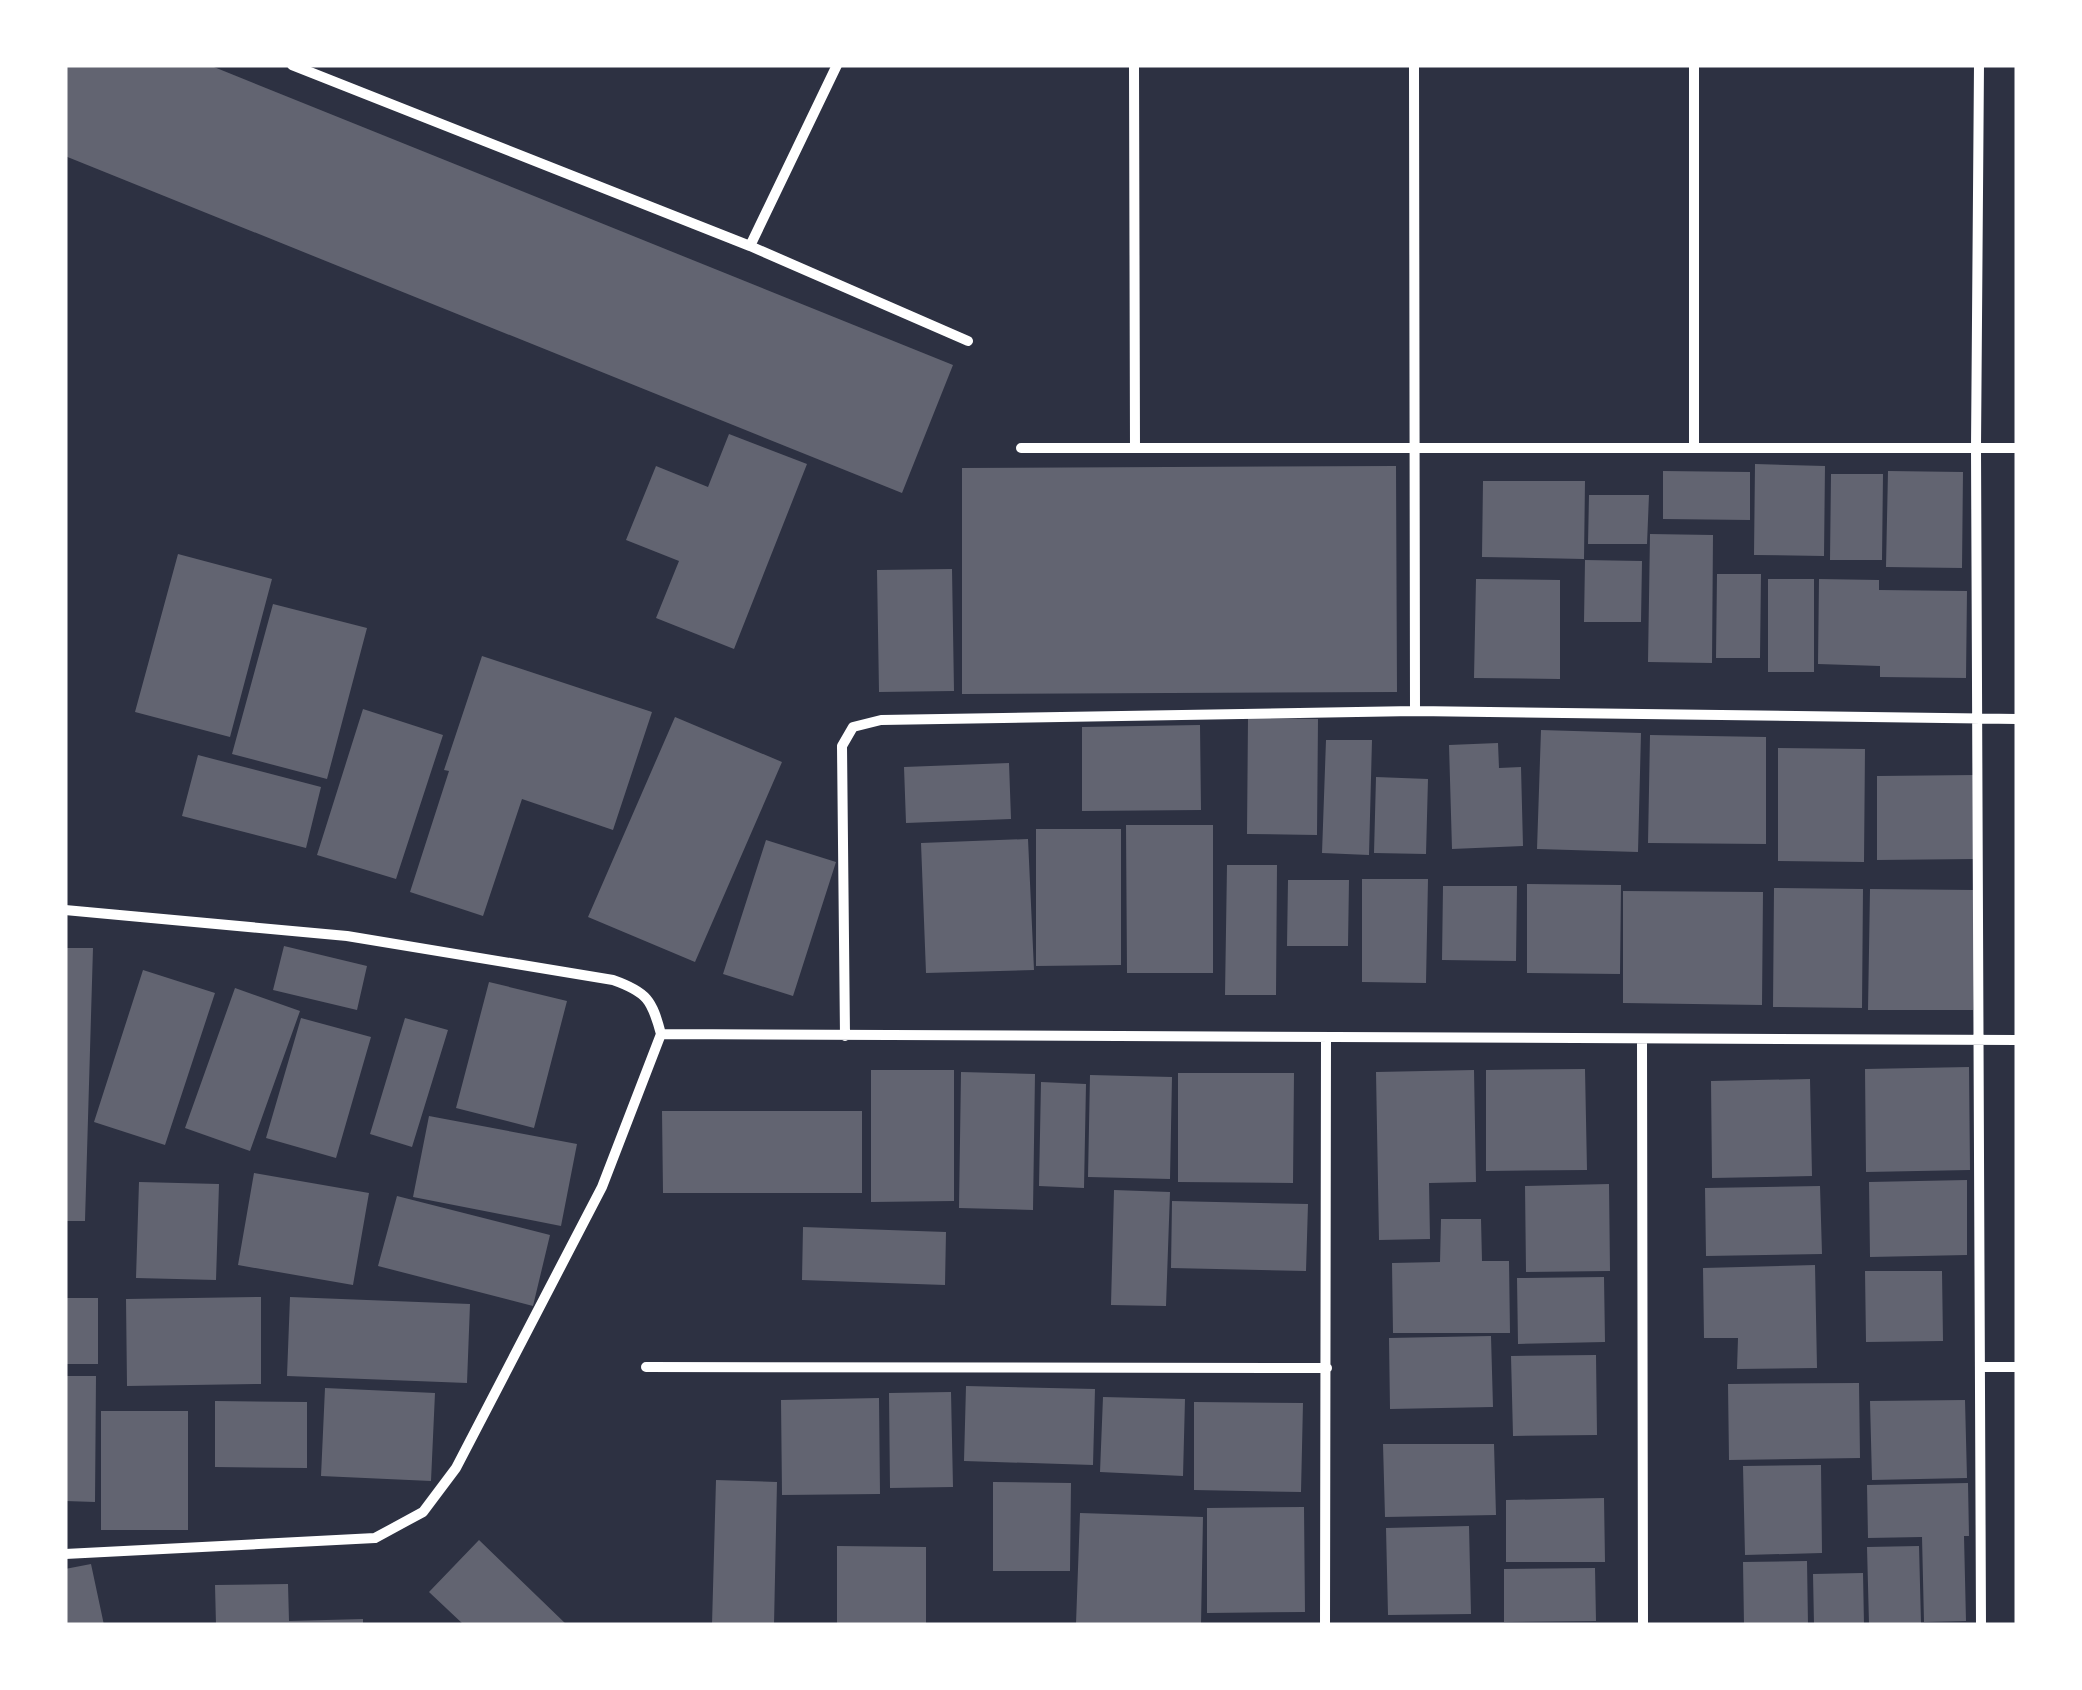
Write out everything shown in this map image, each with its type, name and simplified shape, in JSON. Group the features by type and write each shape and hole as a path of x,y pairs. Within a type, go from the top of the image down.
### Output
{"street":[{"path":"292,65 750,246 968,341"},
{"path":"750,246 838,65"},
{"path":"1134,65 1135,448"},
{"path":"1414,65 1414,711"},
{"path":"1694,65 1694,448"},
{"path":"1979,65 1976,448 1981,1625"},
{"path":"1020,448 2017,448"},
{"path":"845,1036 842,746 853,727 881,720 1414,711 2017,719"},
{"path":"65,910 347,936 612,980 638,988 654,1007 661,1034 602,1187 456,1468 423,1512 375,1538 65,1554"},
{"path":"661,1034 2017,1040"},
{"path":"1325,1625 1326,1038"},
{"path":"1642,1039 1643,1625"},
{"path":"646,1367 1327,1368"},
{"path":"1980,1367 2017,1367"}],"building":[{"path":"65,65 209,65 953,365 902,493 65,156"},
{"path":"729,434 807,464 734,649 656,618 679,561 626,540 656,466 708,487"},
{"path":"1755,464 1825,466 1824,556 1754,555"},
{"path":"1396,466 1397,692 962,694 962,468"},
{"path":"1663,471 1750,472 1750,520 1663,519"},
{"path":"1888,471 1963,472 1962,568 1886,567"},
{"path":"1831,474 1883,474 1882,560 1830,560"},
{"path":"1483,481 1585,481 1584,559 1482,557"},
{"path":"1589,495 1649,495 1647,544 1588,544"},
{"path":"1650,534 1713,535 1712,663 1648,662"},
{"path":"178,554 272,579 230,737 135,712"},
{"path":"1585,560 1642,561 1641,622 1584,622"},
{"path":"952,569 954,691 879,692 877,570"},
{"path":"1717,574 1761,574 1760,658 1716,658"},
{"path":"1476,579 1560,580 1560,679 1474,678"},
{"path":"1768,579 1814,579 1814,672 1768,672"},
{"path":"1819,579 1879,580 1879,590 1967,591 1966,678 1880,677 1880,666 1818,664"},
{"path":"273,604 367,628 327,779 232,754"},
{"path":"482,656 652,712 613,830 522,799 483,916 410,892 449,771 444,770"},
{"path":"363,709 443,735 396,879 317,855"},
{"path":"675,717 782,762 695,962 588,917"},
{"path":"1248,718 1318,719 1317,835 1247,834"},
{"path":"1200,725 1201,810 1082,811 1082,727"},
{"path":"1541,730 1641,733 1638,852 1537,849"},
{"path":"1650,735 1766,737 1766,844 1648,843"},
{"path":"1326,740 1372,740 1369,855 1322,853"},
{"path":"1498,743 1499,768 1521,767 1523,846 1452,849 1449,745"},
{"path":"1778,748 1865,749 1864,862 1778,861"},
{"path":"198,755 321,787 306,848 182,816"},
{"path":"1009,763 1011,819 906,823 904,767"},
{"path":"1975,775 1975,859 1877,860 1877,776"},
{"path":"1376,777 1428,779 1426,854 1374,853"},
{"path":"1126,825 1213,825 1213,973 1127,973"},
{"path":"1036,829 1121,829 1121,965 1036,966"},
{"path":"1028,839 1034,970 926,973 921,843"},
{"path":"766,840 836,862 793,996 723,974"},
{"path":"1227,865 1277,865 1276,995 1225,995"},
{"path":"1362,879 1428,879 1426,983 1362,982"},
{"path":"1288,880 1349,880 1348,946 1287,946"},
{"path":"1527,884 1621,885 1620,974 1527,973"},
{"path":"1443,886 1517,886 1516,961 1442,960"},
{"path":"1774,888 1863,889 1862,1008 1773,1007"},
{"path":"1870,889 1975,890 1973,1010 1868,1010"},
{"path":"1623,891 1763,892 1762,1005 1623,1003"},
{"path":"284,946 367,966 357,1010 273,990"},
{"path":"65,948 93,948 85,1221 65,1221"},
{"path":"143,970 215,993 165,1145 94,1122"},
{"path":"489,982 567,1001 534,1128 456,1108"},
{"path":"235,988 300,1011 250,1151 185,1128"},
{"path":"301,1018 371,1037 336,1158 266,1138"},
{"path":"405,1018 448,1030 412,1147 370,1134"},
{"path":"1969,1067 1970,1170 1866,1172 1865,1069"},
{"path":"1585,1069 1587,1170 1486,1171 1486,1070"},
{"path":"871,1070 954,1070 954,1201 871,1202"},
{"path":"1474,1070 1476,1182 1429,1183 1430,1239 1379,1240 1376,1072"},
{"path":"961,1072 1035,1074 1033,1210 959,1208"},
{"path":"1178,1073 1294,1073 1293,1183 1178,1182"},
{"path":"1090,1075 1172,1077 1170,1179 1088,1177"},
{"path":"1810,1079 1812,1176 1712,1178 1711,1081"},
{"path":"1041,1082 1086,1084 1084,1188 1039,1186"},
{"path":"662,1111 862,1111 862,1193 663,1193"},
{"path":"429,1116 577,1144 561,1226 413,1197"},
{"path":"254,1173 369,1193 353,1285 238,1265"},
{"path":"1967,1180 1967,1255 1870,1257 1869,1182"},
{"path":"139,1182 219,1184 216,1280 136,1278"},
{"path":"1609,1184 1610,1271 1526,1272 1525,1186"},
{"path":"1820,1186 1822,1254 1706,1256 1705,1188"},
{"path":"1114,1190 1170,1192 1166,1306 1111,1305"},
{"path":"397,1196 550,1235 533,1306 378,1266"},
{"path":"1172,1201 1308,1204 1306,1271 1171,1268"},
{"path":"1441,1219 1481,1219 1482,1261 1509,1261 1510,1333 1393,1333 1392,1263 1440,1262"},
{"path":"803,1227 946,1232 945,1285 802,1280"},
{"path":"1815,1265 1817,1368 1737,1369 1738,1338 1704,1338 1703,1268"},
{"path":"1865,1271 1942,1271 1943,1341 1866,1342"},
{"path":"1604,1277 1605,1342 1518,1344 1517,1278"},
{"path":"261,1297 261,1384 127,1386 126,1299"},
{"path":"290,1297 470,1304 467,1383 287,1376"},
{"path":"65,1298 98,1298 98,1364 65,1364"},
{"path":"1491,1336 1493,1407 1390,1409 1389,1338"},
{"path":"1596,1355 1597,1435 1513,1436 1511,1356"},
{"path":"65,1376 96,1376 95,1502 65,1501"},
{"path":"1859,1383 1860,1458 1729,1460 1728,1384"},
{"path":"966,1386 1095,1389 1093,1465 964,1461"},
{"path":"325,1388 435,1393 431,1481 321,1476"},
{"path":"951,1392 953,1487 890,1488 889,1393"},
{"path":"1103,1397 1185,1399 1183,1476 1100,1472"},
{"path":"879,1398 880,1494 782,1495 781,1400"},
{"path":"1965,1400 1967,1478 1872,1480 1870,1401"},
{"path":"215,1401 307,1402 307,1468 215,1467"},
{"path":"1194,1402 1303,1403 1301,1492 1194,1490"},
{"path":"101,1411 188,1411 188,1530 101,1530"},
{"path":"1383,1444 1494,1444 1496,1515 1385,1517"},
{"path":"1821,1465 1822,1553 1745,1555 1743,1466"},
{"path":"716,1480 777,1482 774,1625 712,1625"},
{"path":"993,1482 1071,1483 1070,1571 993,1571"},
{"path":"1968,1483 1969,1536 1964,1536 1966,1621 1924,1622 1922,1537 1868,1538 1867,1485"},
{"path":"1604,1498 1605,1562 1506,1562 1506,1500"},
{"path":"1304,1507 1305,1612 1207,1613 1207,1508"},
{"path":"1080,1513 1203,1517 1201,1625 1076,1624"},
{"path":"1469,1526 1471,1614 1388,1615 1386,1528"},
{"path":"479,1540 567,1625 464,1625 429,1592"},
{"path":"837,1546 926,1547 926,1625 837,1625"},
{"path":"1919,1546 1921,1623 1869,1624 1867,1547"},
{"path":"1807,1561 1808,1625 1744,1625 1743,1562"},
{"path":"91,1564 104,1625 65,1625 65,1569"},
{"path":"1595,1568 1596,1621 1504,1622 1504,1569"},
{"path":"1863,1573 1864,1625 1814,1625 1813,1574"},
{"path":"288,1584 289,1621 363,1619 363,1625 216,1625 215,1585"}]}
